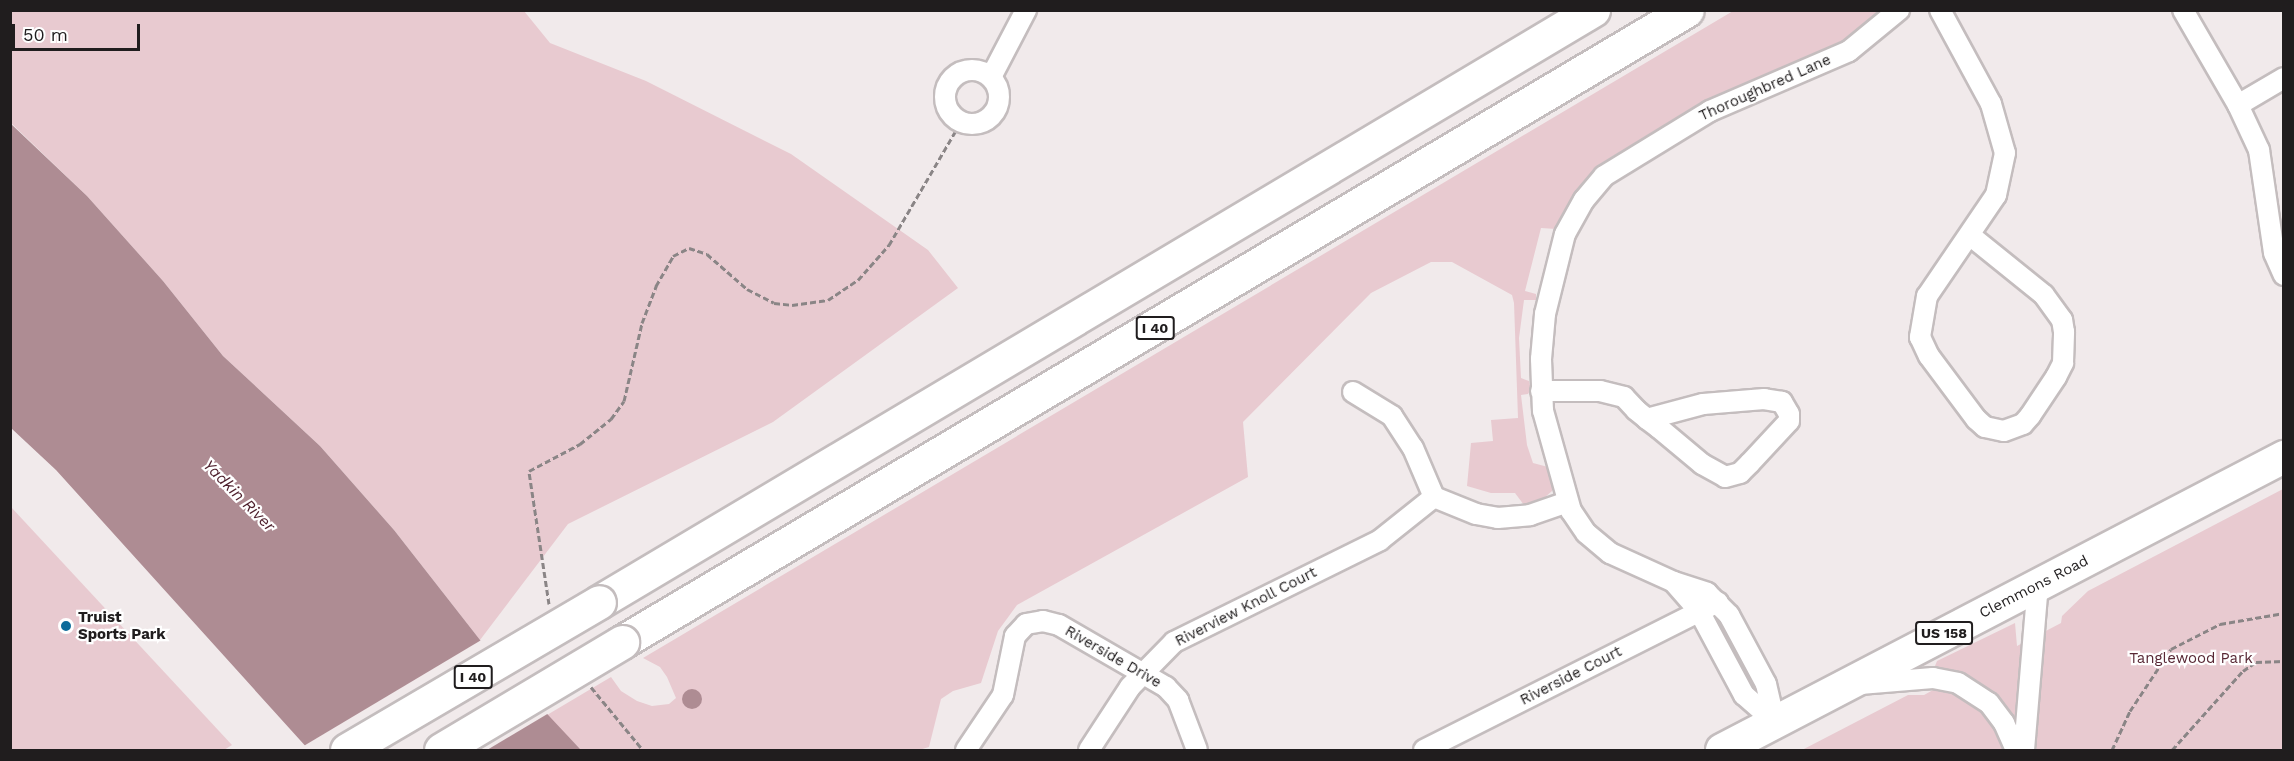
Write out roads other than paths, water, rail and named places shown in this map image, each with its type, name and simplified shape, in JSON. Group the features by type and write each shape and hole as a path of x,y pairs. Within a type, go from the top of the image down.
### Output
{"highway":[{"name":"I 40","path":"347,750 1593,10"},
{"name":"I 40","path":"441,750 1687,10"}],"main road":[{"name":"Clemmons Road","path":"1722,750 2283,457"}],"street":[{"path":"991,77 1026,10"},
{"name":"Thoroughbred Lane","path":"1775,722 1744,695 1699,611 1674,582 1610,552 1586,533 1567,502 1542,392 1542,332 1548,298 1565,234 1593,187 1615,166 1710,111 1849,51 1899,10"},
{"path":"1940,10 1991,104 2005,148 1998,188 1971,236 1927,296 1920,337 1929,356 1976,419 1985,427 2004,431 2030,416 2056,377 2063,363 2062,320 2044,295 1971,236"},
{"path":"2183,10 2238,105 2263,163 2274,253 2283,275"},
{"path":"972,69 991,77 999,94 994,114 976,124 961,122 945,104 947,84 962,71 972,69"},
{"path":"2238,105 2283,78"},
{"path":"1353,392 1378,405 1398,423 1434,497 1476,514 1498,518 1530,515 1567,502"},
{"path":"1542,392 1614,393 1647,419 1725,477 1740,473 1750,464 1789,422 1789,414 1782,402 1764,399 1702,404 1647,419"},
{"name":"Riverview Knoll Court","path":"1089,750 1142,672 1190,632 1380,540 1434,497"},
{"path":"1674,582 1692,586 1718,602 1729,615 1766,684 1775,722"},
{"path":"2024,750 2038,584"},
{"name":"Riverside Court","path":"1424,750 1718,602"},
{"name":"Riverside Drive","path":"966,750 1003,695 1010,676 1015,636 1026,624 1043,621 1059,625 1142,672 1178,700 1197,750"},
{"path":"1851,684 1933,678 1958,683 1989,703 2004,723 2016,750"}],"water":[{"name":"Yadkin River","path":"10,123 87,196 163,281 223,356 320,446 394,530 491,654 581,750 309,750 56,470 11,428"},
{"path":"692,689 699,692 702,699 699,706 692,709 685,706 682,699 685,692"}],"place":[{"name":"Truist Sports Park","path":"66,626"}],"park label":[{"name":"Tanglewood Park","path":"2191,659"}]}
